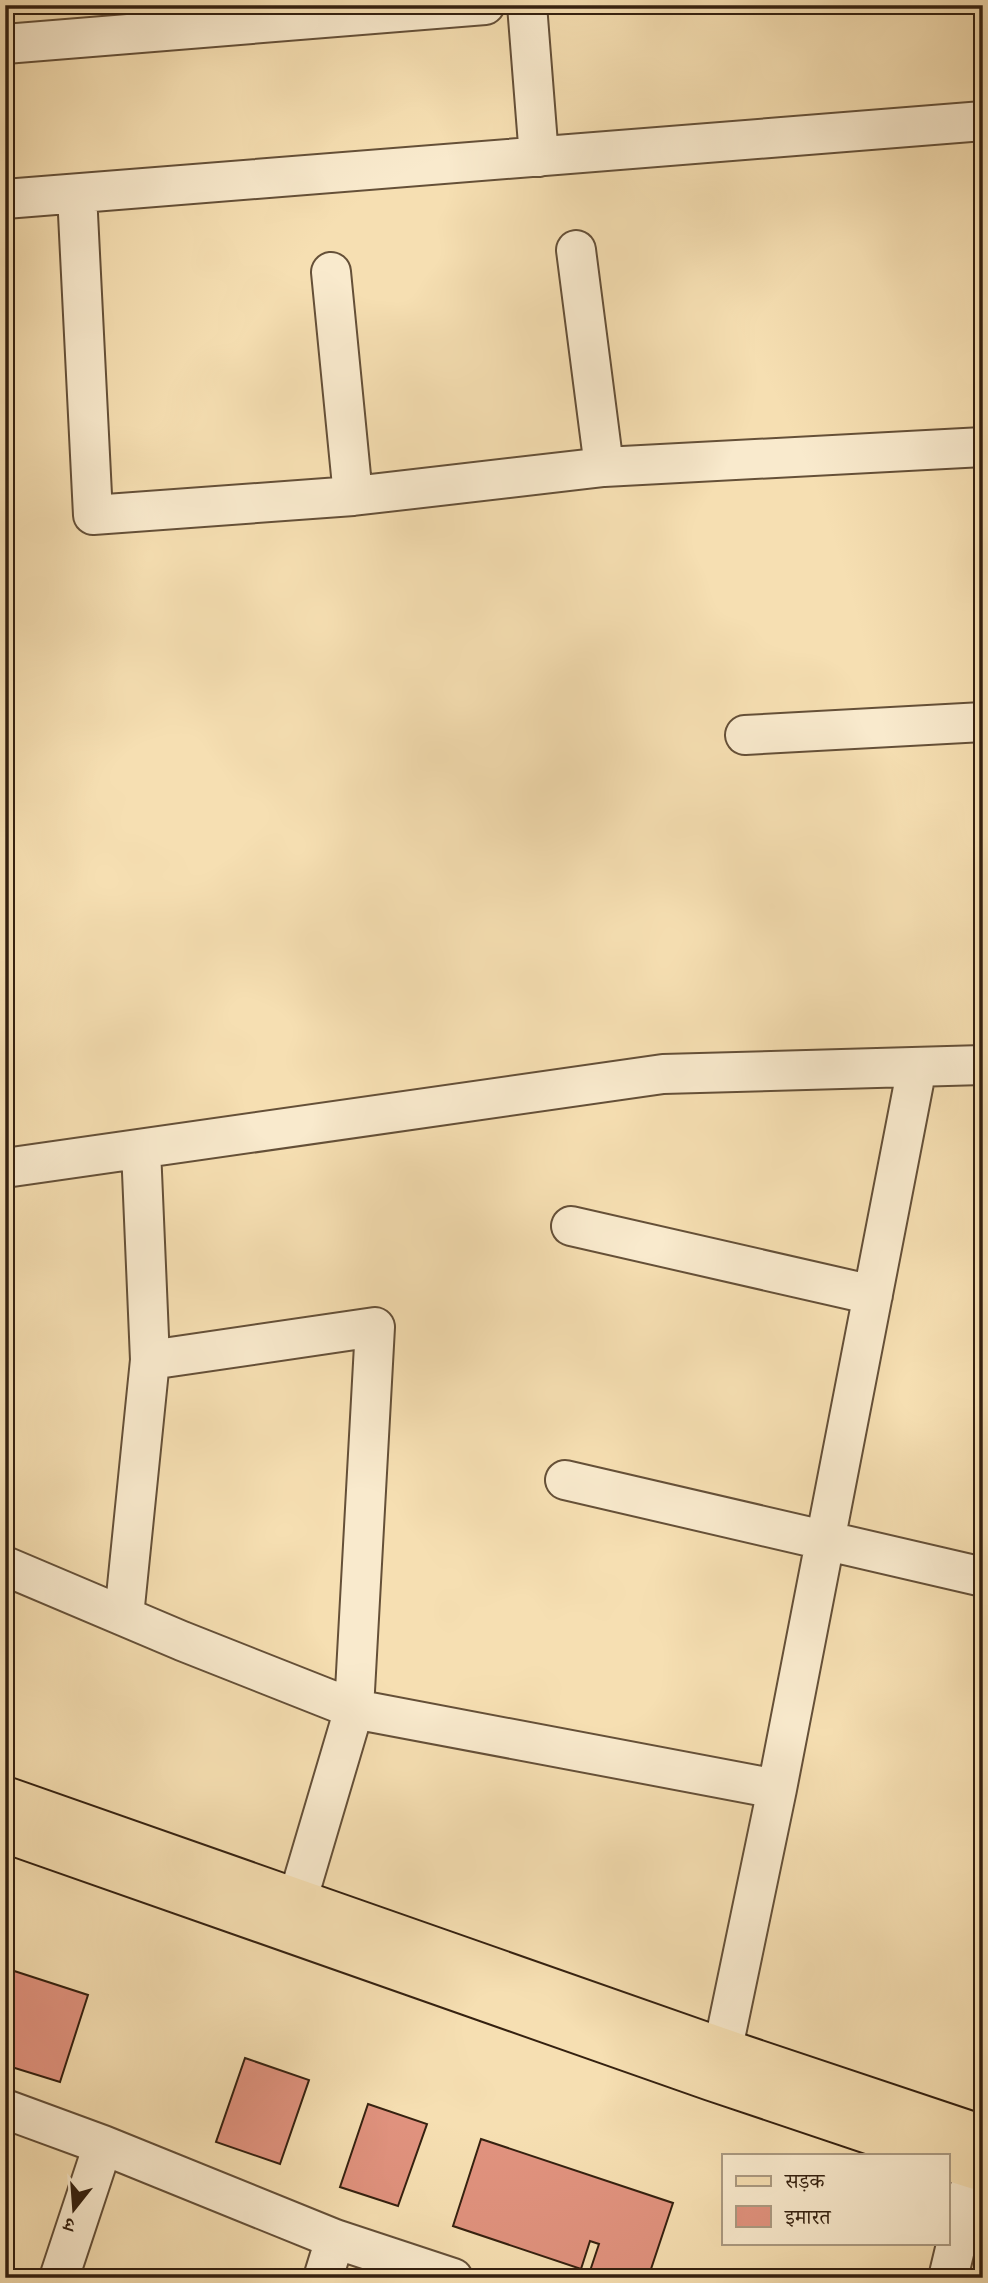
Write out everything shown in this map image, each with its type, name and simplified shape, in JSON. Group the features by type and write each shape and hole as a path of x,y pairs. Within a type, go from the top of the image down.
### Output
{"main road":[{"path":"5,1796 723,2048 974,2155"},
{"path":"5,1833 927,2154"}],"street":[{"path":"5,44 485,5"},
{"path":"527,5 539,157"},
{"path":"5,200 983,121"},
{"path":"77,194 93,514 353,496 604,467 983,447"},
{"path":"576,250 604,467"},
{"path":"331,272 353,496"},
{"path":"745,735 983,722"},
{"path":"5,1168 663,1074 983,1065"},
{"path":"723,2048 777,1789 917,1067"},
{"path":"124,1616 150,1360 141,1149"},
{"path":"571,1226 873,1294"},
{"path":"150,1360 375,1327 354,1709 298,1898"},
{"path":"565,1480 983,1577"},
{"path":"5,1566 354,1709 777,1789"},
{"path":"5,2109 103,2145 335,2239 453,2278"},
{"path":"59,2278 103,2145"},
{"path":"948,2278 974,2155"},
{"path":"323,2278 335,2239"}],"building":[{"path":"5,1968 88,1995 60,2082 5,2065"},
{"path":"245,2058 309,2080 280,2164 216,2142"},
{"path":"368,2104 427,2124 398,2206 340,2187"},
{"path":"481,2139 673,2203 648,2278 588,2277 599,2244 590,2241 581,2269 453,2226"}]}
